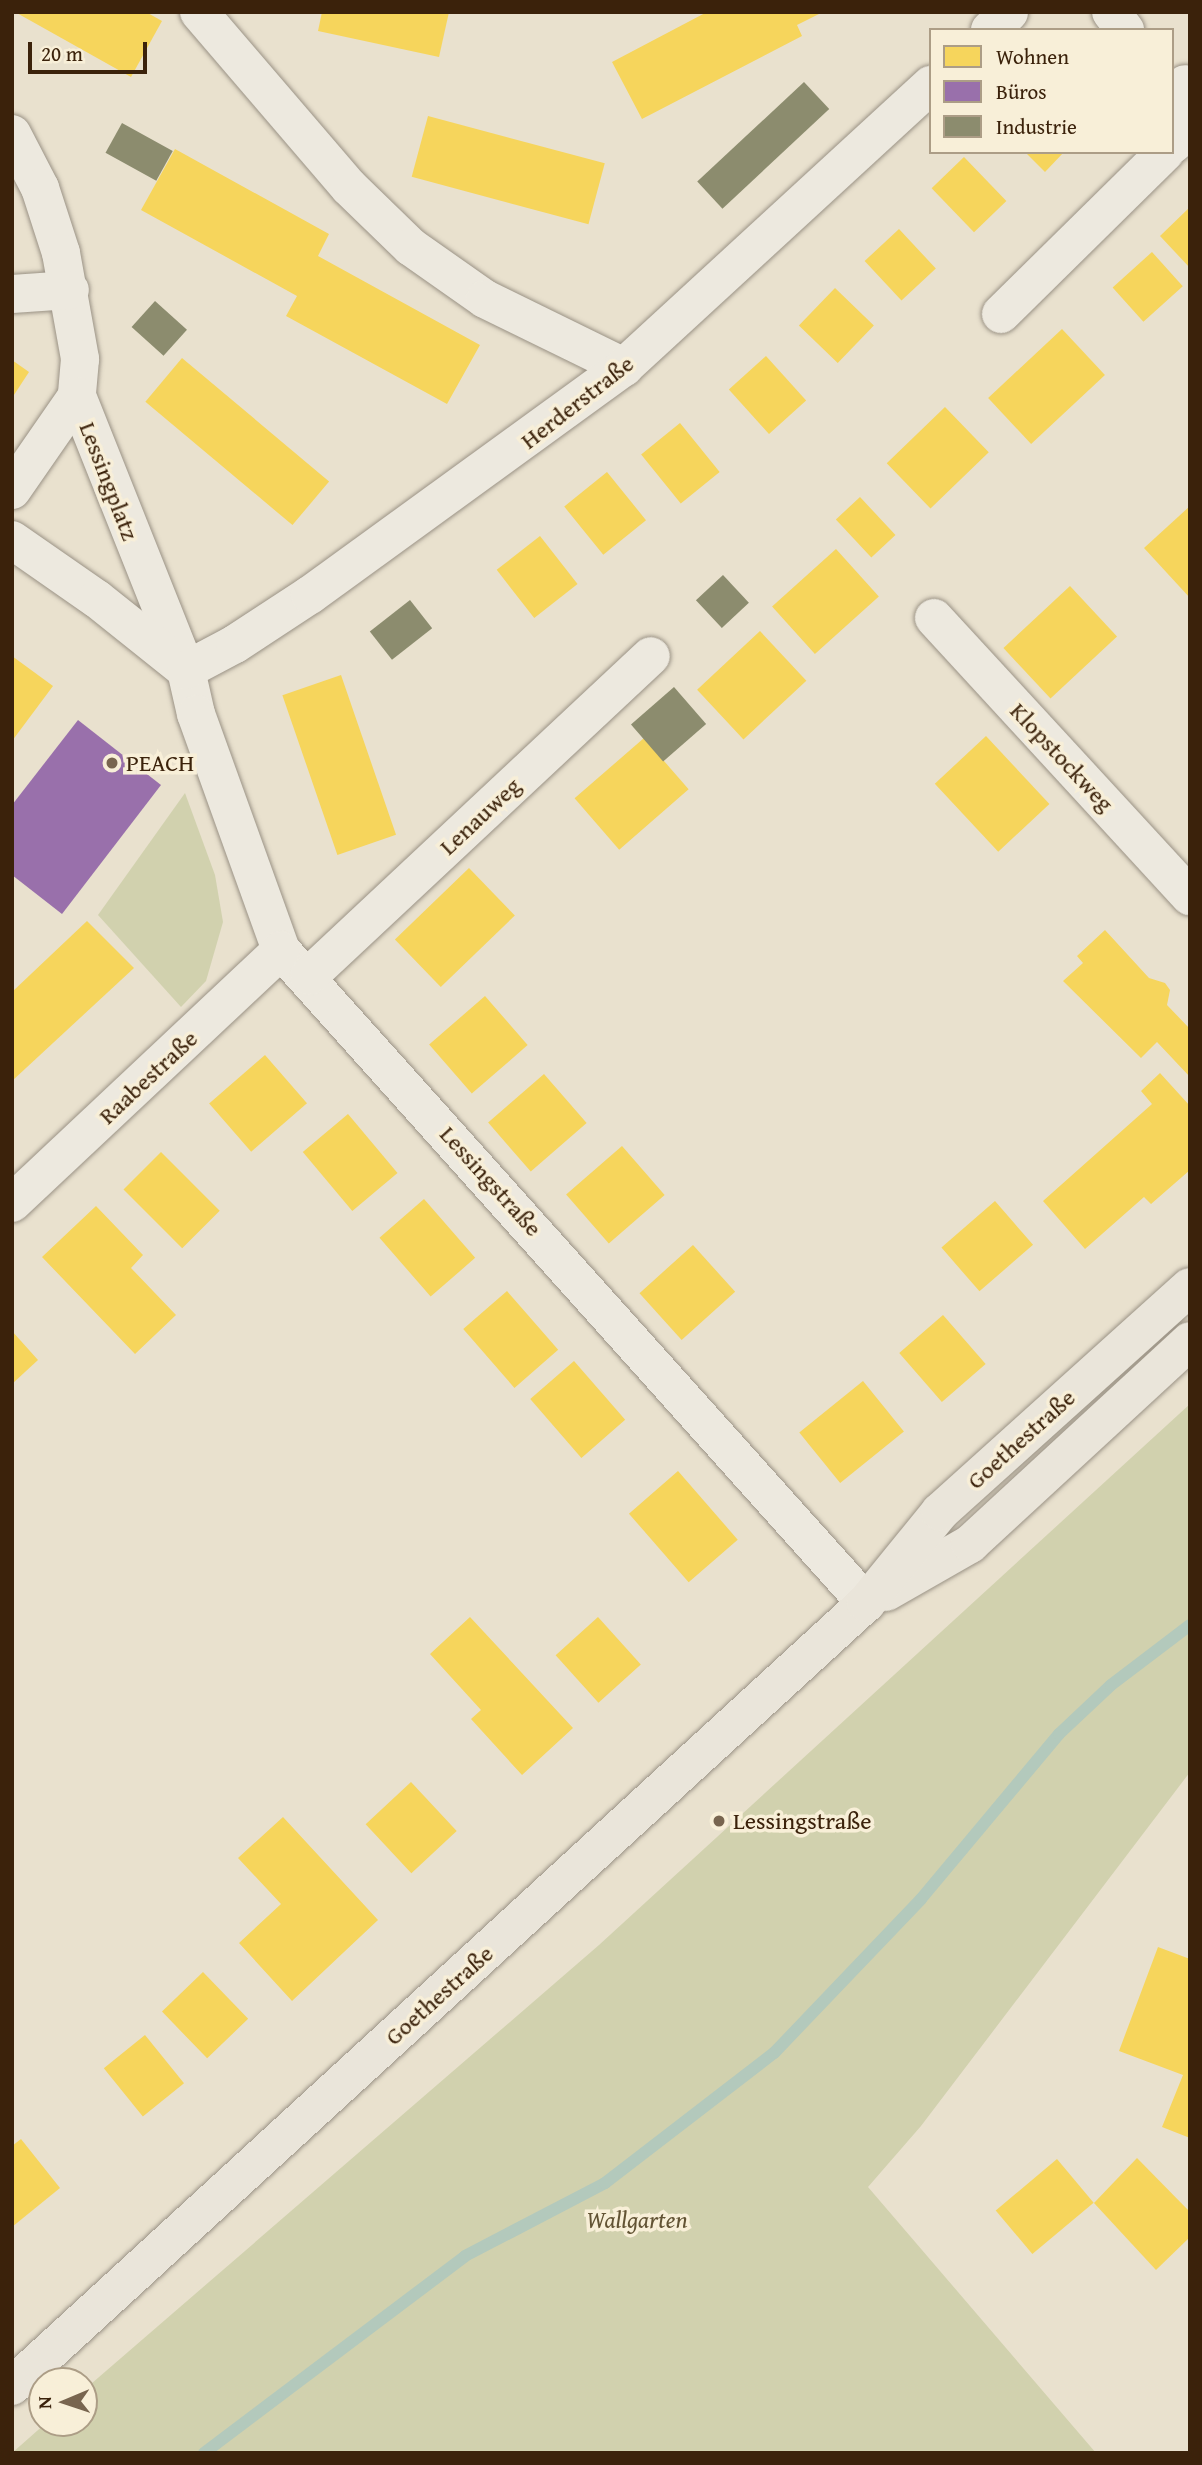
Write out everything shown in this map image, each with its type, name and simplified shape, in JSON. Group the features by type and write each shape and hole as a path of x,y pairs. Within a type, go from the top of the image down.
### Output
{"main road":[{"name":"Goethestraße","path":"17,2372 866,1604 940,1512 1190,1287"},
{"name":"Goethestraße","path":"866,1604 970,1544 1190,1341"}],"street":[{"path":"199,12 349,187 411,247 485,299 624,367"},
{"path":"992,28 1009,12"},
{"path":"1111,12 1123,28"},
{"path":"1177,146 1182,81"},
{"name":"Herderstraße","path":"186,670 235,645 310,595 624,367 929,87"},
{"path":"12,134 52,217 70,290 80,359 77,396"},
{"path":"1001,314 1169,154"},
{"path":"12,294 70,290"},
{"name":"Lessingplatz","path":"12,490 77,396"},
{"name":"Lessingplatz","path":"77,396 129,535 186,670 196,713"},
{"path":"12,540 97,599 186,670"},
{"name":"Klopstockweg","path":"934,618 1190,896"},
{"name":"Lenauweg","path":"309,976 651,656"},
{"name":"Lessingstraße","path":"196,713 281,950 309,976 866,1604"},
{"name":"Raabestraße","path":"12,1203 281,950"}],"green space":[{"path":"185,793 215,875 223,922 206,981 181,1007 98,915"},
{"name":"Wallgarten","path":"1190,1404 1190,1772 921,2126 868,2187 1096,2453 12,2453 30,2437 98,2437 98,2378 599,1945"}],"building: Wohnen":[{"path":"15,12 146,12 162,21 131,77"},
{"path":"322,12 449,12 439,57 318,31"},
{"path":"707,12 823,12 797,25 802,36 642,119 612,62"},
{"path":"428,116 605,163 588,224 412,177"},
{"path":"175,149 329,234 318,256 480,345 447,404 286,316 297,296 141,210"},
{"path":"1027,154 1062,154 1045,172"},
{"path":"964,157 1006,201 974,232 932,188"},
{"path":"1190,207 1190,268 1160,236"},
{"path":"899,229 936,268 901,301 865,261"},
{"path":"1152,252 1183,286 1143,322 1113,287"},
{"path":"835,288 874,326 838,363 799,325"},
{"path":"1062,329 1105,375 1031,444 988,398"},
{"path":"766,356 806,401 769,434 729,389"},
{"path":"182,358 329,481 292,525 145,402"},
{"path":"12,360 29,372 12,398"},
{"path":"945,407 989,452 930,509 887,463"},
{"path":"680,423 720,472 681,503 641,454"},
{"path":"607,472 646,520 603,555 564,507"},
{"path":"860,497 895,535 871,558 836,520"},
{"path":"1190,506 1190,598 1144,548"},
{"path":"540,536 578,584 534,618 497,570"},
{"path":"836,549 879,597 815,654 772,607"},
{"path":"1070,586 1117,636 1051,699 1003,648"},
{"path":"760,631 806,681 743,739 697,690"},
{"path":"12,656 53,686 12,741"},
{"path":"341,675 396,835 337,855 282,695"},
{"path":"986,736 1049,804 998,852 935,784"},
{"path":"644,738 689,789 619,850 575,798"},
{"path":"469,868 515,915 441,987 395,940"},
{"path":"87,921 134,968 12,1081 12,992"},
{"path":"1105,930 1149,978 1165,983 1170,990 1167,1005 1190,1029 1190,1077 1157,1042 1141,1058 1063,981 1083,963 1077,956"},
{"path":"485,996 528,1045 472,1094 429,1045"},
{"path":"265,1055 307,1103 251,1152 209,1104"},
{"path":"1160,1073 1190,1106 1190,1170 1151,1204 1144,1197 1085,1249 1043,1201 1152,1104 1141,1091"},
{"path":"544,1074 587,1123 531,1172 488,1123"},
{"path":"348,1114 397,1173 352,1211 303,1152"},
{"path":"622,1146 665,1195 609,1244 566,1195"},
{"path":"161,1152 220,1211 182,1248 124,1189"},
{"path":"424,1199 475,1258 431,1297 379,1238"},
{"path":"995,1201 1033,1245 979,1291 941,1248"},
{"path":"96,1206 143,1255 131,1268 176,1315 135,1354 42,1257"},
{"path":"693,1245 735,1292 682,1340 639,1293"},
{"path":"507,1291 558,1350 514,1388 463,1329"},
{"path":"943,1315 986,1364 942,1402 899,1353"},
{"path":"12,1331 38,1360 12,1384"},
{"path":"574,1361 625,1420 581,1458 530,1399"},
{"path":"863,1381 904,1432 840,1483 799,1433"},
{"path":"678,1471 738,1540 689,1582 629,1514"},
{"path":"470,1617 573,1728 522,1775 471,1719 481,1710 430,1654"},
{"path":"598,1617 641,1665 598,1703 556,1655"},
{"path":"411,1782 457,1831 411,1873 366,1824"},
{"path":"283,1817 378,1920 292,2001 239,1943 281,1904 238,1858"},
{"path":"1158,1947 1190,1959 1190,2138 1162,2127 1183,2075 1119,2051"},
{"path":"203,1972 248,2019 207,2058 162,2012"},
{"path":"145,2035 184,2083 143,2117 104,2068"},
{"path":"21,2139 60,2188 12,2227 12,2146"},
{"path":"1137,2158 1190,2212 1190,2237 1156,2270 1094,2203"},
{"path":"1057,2159 1094,2203 1032,2254 996,2210"}],"building: Büros":[{"path":"78,720 161,785 62,914 12,875 12,805"}],"building: Industrie":[{"path":"804,82 829,109 722,209 697,182"},
{"path":"122,123 173,151 156,181 106,153"},
{"path":"155,301 187,330 164,356 132,327"},
{"path":"723,575 749,603 722,628 696,600"},
{"path":"410,600 432,628 392,660 370,631"},
{"path":"674,687 706,724 663,761 631,724"}],"waterway":[{"path":"204,2453 465,2256 605,2183 774,2053 921,1899 1059,1734 1111,1685 1190,1625"}],"place":[{"name":"PEACH","path":"112,763"},
{"name":"Lessingstraße","path":"719,1821"}]}
